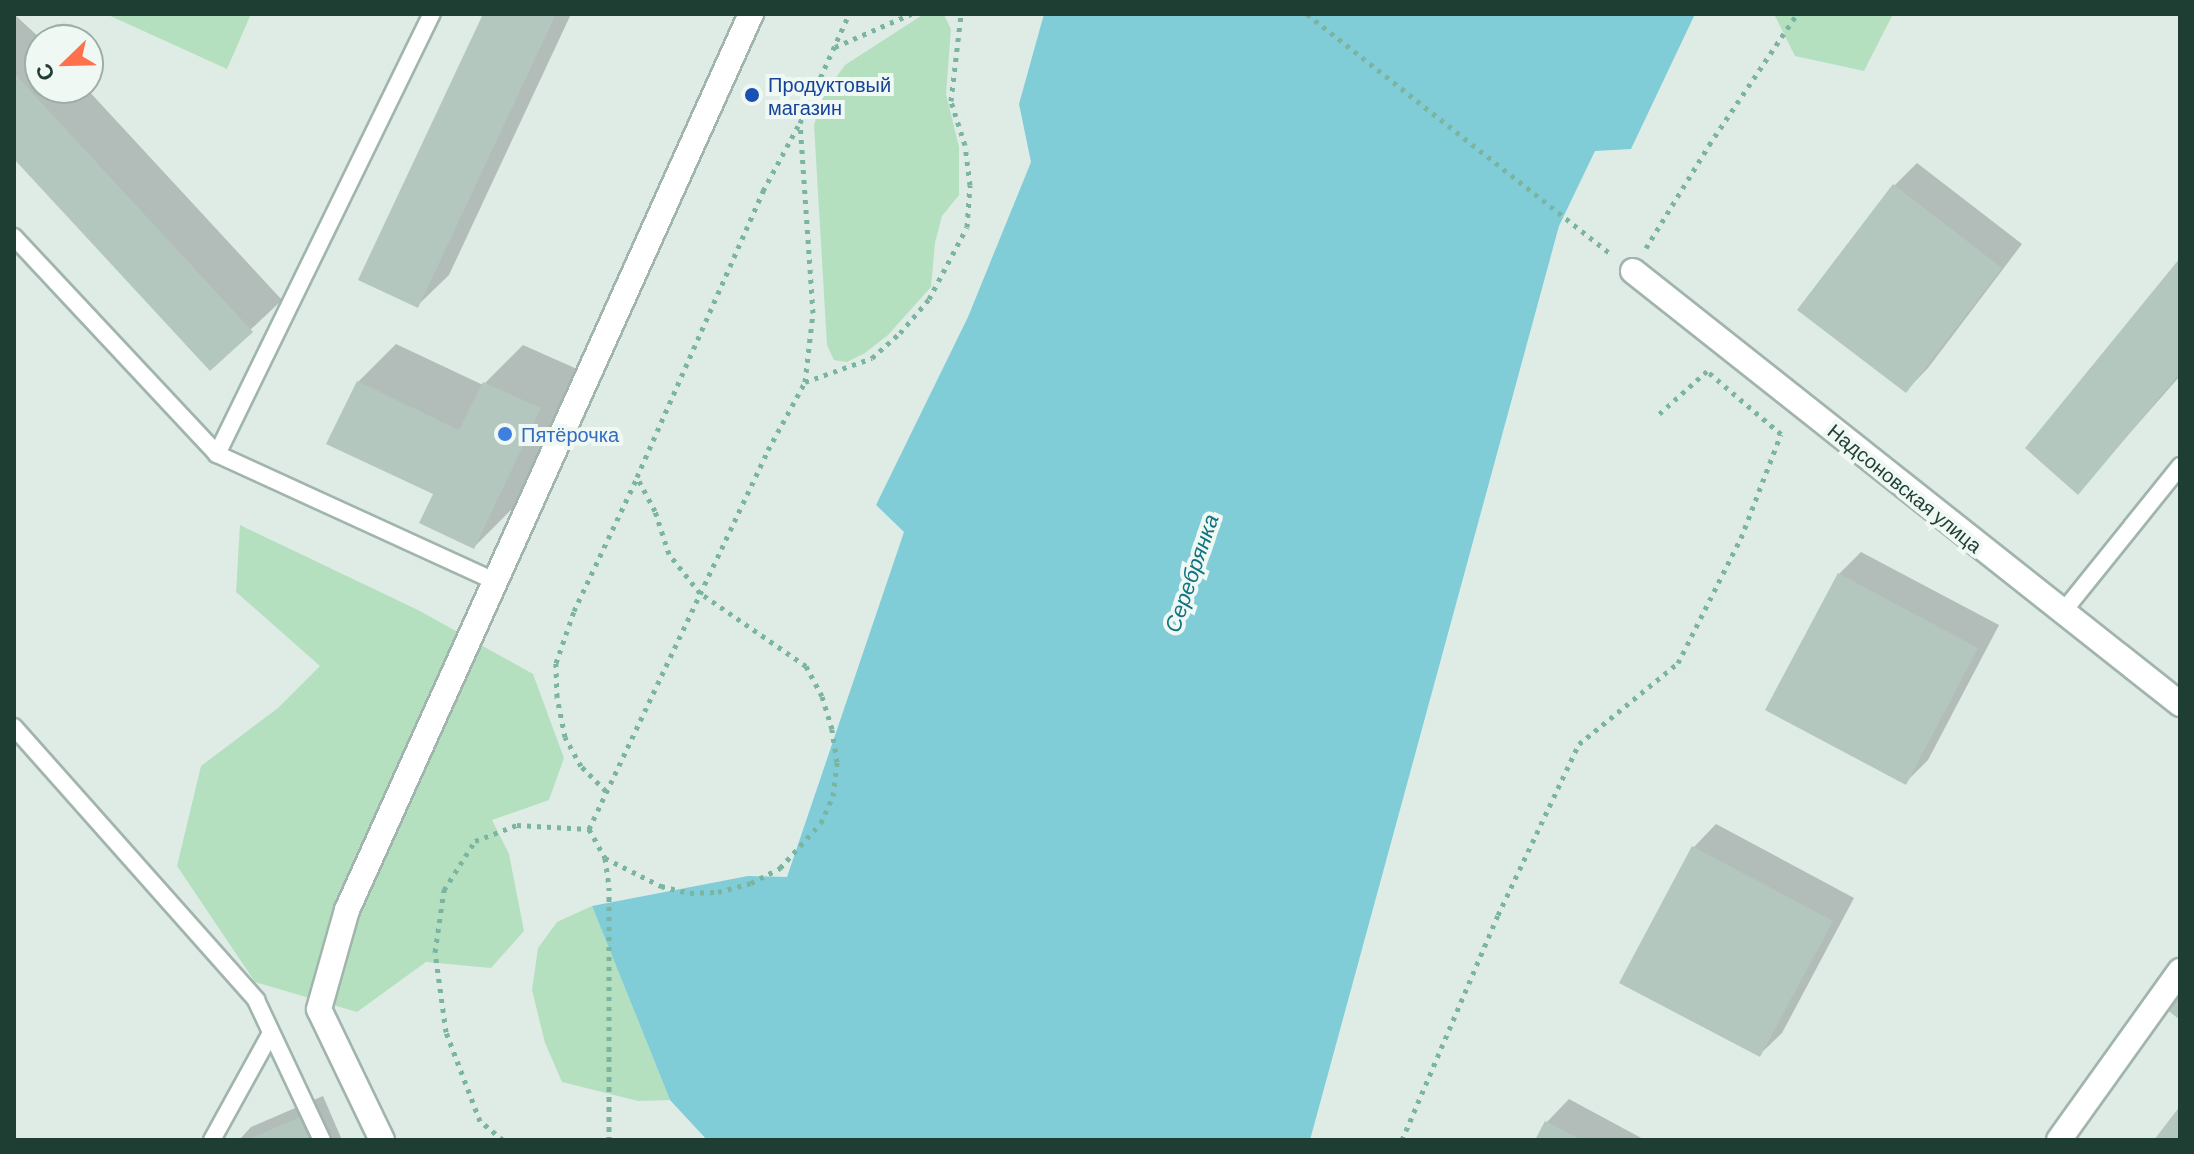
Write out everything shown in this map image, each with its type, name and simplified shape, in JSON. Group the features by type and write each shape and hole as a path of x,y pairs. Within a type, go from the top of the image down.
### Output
{"street":[{"path":"382,1140 319,1009 347,910 751,14"},
{"name":"Надсоновская улица","path":"1633,271 2180,704"},
{"path":"2059,1140 2180,971"}],"lane":[{"path":"217,454 432,14"},
{"path":"14,237 217,454 494,581"},
{"path":"2062,613 2180,466"},
{"path":"14,727 256,1000 322,1140"},
{"path":"212,1140 271,1033"}],"path":[{"path":"606,791 581,766 565,737 557,697 556,663 574,611 637,477 763,191 800,123 849,14"},
{"path":"834,47 911,14"},
{"path":"805,382 872,358 900,333 929,299 967,227 970,185 965,145 951,101 961,14"},
{"path":"1307,14 1633,271 1709,145 1797,14"},
{"path":"589,829 700,593 805,382 813,313 800,123"},
{"path":"1402,1140 1498,915 1579,744 1678,663 1741,538 1781,434 1707,371 1659,414"},
{"path":"605,858 643,878 690,893 718,892 751,883 780,868 821,823 833,796 837,762 822,696 806,666 700,593 669,554 655,511 637,477"},
{"path":"503,1140 480,1121 446,1032 435,952 444,890 475,841 517,825 589,829"},
{"path":"589,829 605,858 609,887 609,1140"}],"green space":[{"path":"106,14 251,14 227,69"},
{"path":"924,14 944,15 951,29 946,94 959,147 959,195 942,216 935,243 931,287 888,335 865,353 847,362 834,360 827,345 814,125 824,94 845,65"},
{"path":"1774,14 1893,14 1864,71 1795,56"},
{"path":"240,525 420,611 533,674 564,758 549,800 492,820 509,854 524,931 491,968 426,962 357,1012 255,982 177,866 201,766 278,708 320,666 236,592"},
{"path":"592,906 670,1100 638,1101 562,1082 545,1043 532,990 538,948 557,922"}],"water":[{"name":"Серебрянка","path":"1044,14 1695,14 1631,149 1595,151 1559,226 1310,1140 707,1140 670,1100 592,906 748,876 787,877 904,532 876,505 968,317 1031,162 1019,104"}],"building":[{"path":"483,14 556,14 418,308 358,280"},
{"path":"14,73 24,84 24,104 43,104 253,332 210,371 14,159"},
{"path":"1893,184 2002,268 1906,393 1797,310"},
{"path":"2180,258 2180,373 2078,495 2025,448"},
{"path":"357,381 459,430 483,382 541,408 474,549 419,523 433,494 326,444"},
{"path":"1838,573 1978,648 1906,785 1765,710"},
{"path":"1692,846 1833,921 1760,1057 1619,983"},
{"path":"2180,988 2180,1020 2165,1008"},
{"path":"2180,1106 2180,1140 2154,1140"},
{"path":"300,1117 311,1140 247,1140"},
{"path":"1545,1121 1582,1140 1535,1140"}],"place":[{"name":"Продуктовый магазин","path":"752,95"},
{"name":"Пятёрочка","path":"505,434"}]}
